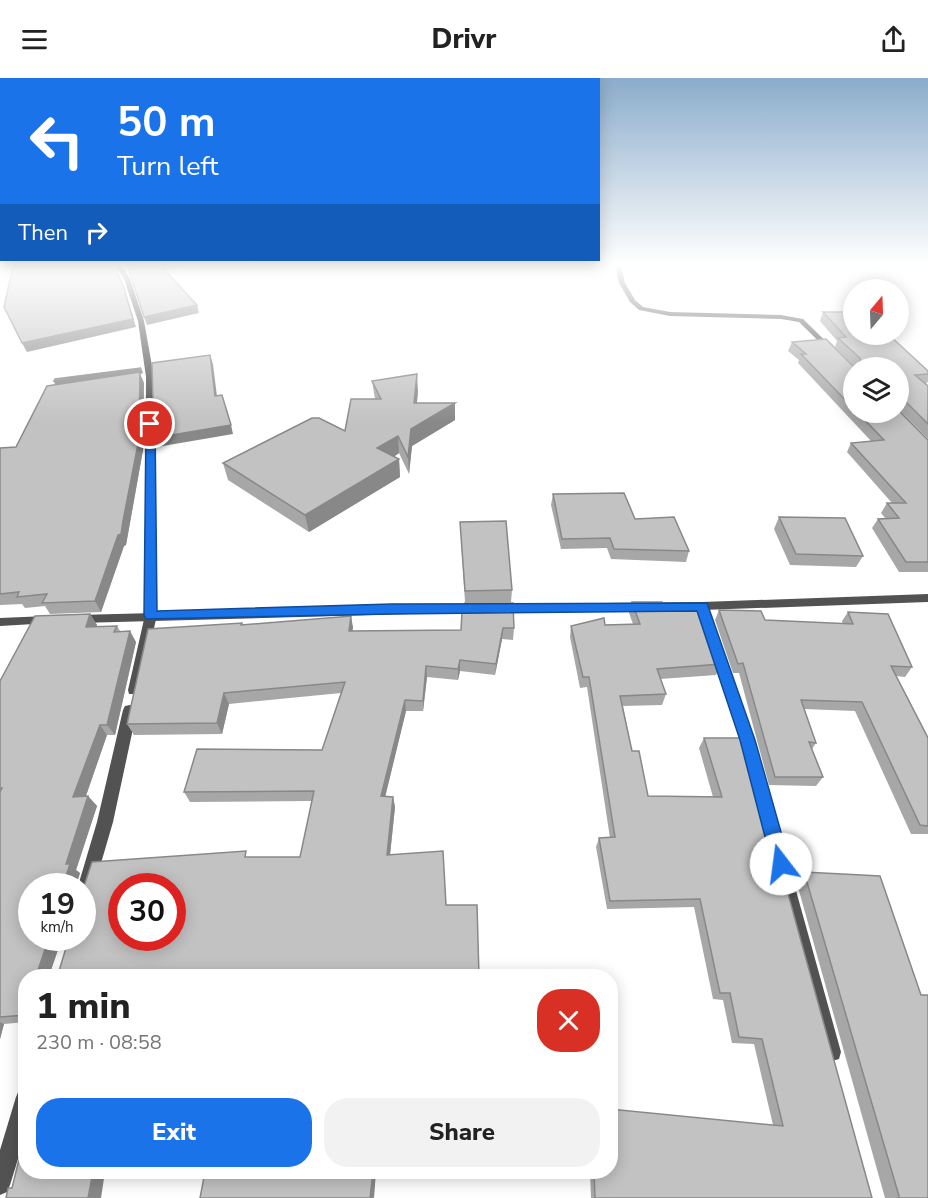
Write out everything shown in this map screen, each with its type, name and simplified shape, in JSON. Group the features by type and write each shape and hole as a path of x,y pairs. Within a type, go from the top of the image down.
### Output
{"street":[{"path":"90,873 105,822 151,615 150,377 140,318"},
{"path":"784,318 801,320 843,363"},
{"path":"139,379 150,377"},
{"path":"0,622 151,615 392,609 702,606 928,598"},
{"path":"702,606 747,740 837,1072"},
{"path":"0,1185 18,1124"}],"building":[{"path":"10,318 133,319 22,343"},
{"path":"829,318 843,318 843,334"},
{"path":"826,339 844,357 843,398 801,354 806,354 792,342"},
{"path":"846,345 900,345 928,371 928,374 915,375 928,386 928,424 909,405 909,357 859,357"},
{"path":"210,355 215,396 222,395 231,425 154,438 152,363"},
{"path":"141,368 54,381 55,379"},
{"path":"140,372 139,439 121,534 118,535 95,601 42,603 47,594 17,597 19,592 0,594 0,448 16,447 47,386"},
{"path":"417,374 414,403 455,403 411,429 408,457 398,436 377,448 399,459 305,515 223,463 312,418 319,418 345,431 351,399 381,399 372,381"},
{"path":"909,421 928,440 928,562 906,562 878,519 899,518 887,503 906,503 851,443 884,440 868,423 909,423"},
{"path":"624,493 635,519 674,517 689,551 614,549 610,538 562,539 553,494"},
{"path":"779,517 845,518 863,556 796,554"},
{"path":"506,521 512,590 465,591 460,522"},
{"path":"632,602 662,602 665,609 702,609 721,664 657,669 666,694 620,696 632,751 639,751 648,796 722,797 704,738 745,738 872,1198 595,1198 594,1179 618,1179 618,1110 783,1126 762,1039 739,1037 730,993 720,993 700,899 610,901 599,838 615,837 589,677 583,677 571,626 604,618 605,625 640,624"},
{"path":"465,603 513,603 514,628 503,628 496,664 460,660 458,669 426,666 423,701 405,700 381,796 393,797 387,855 443,851 446,905 477,905 479,969 60,969 65,951 96,951 96,873 88,873 92,862 246,851 245,857 300,857 314,791 184,792 197,749 322,750 345,682 224,693 217,723 127,724 148,629 242,623 241,625 351,616 349,631 461,630 462,612 466,613"},
{"path":"719,610 761,611 765,620 853,624 848,612 888,614 912,667 891,666 928,738 928,826 920,825 862,702 801,700 816,743 809,742 823,777 775,777 743,663 738,664"},
{"path":"90,614 86,627 117,626 114,632 130,631 107,725 100,725 73,797 88,796 66,864 70,864 67,873 18,873 18,951 45,951 38,969 18,969 18,1016 0,1017 0,792 2,788 0,788 0,681 35,616"},
{"path":"804,872 880,876 921,995 928,995 928,1198 898,1198"},
{"path":"18,1164 18,1179 92,1179 88,1198 6,1198 8,1188 12,1188"},
{"path":"204,1179 372,1179 370,1198 200,1198"}],"route":[{"path":"150,424 151,615 392,609 702,606 747,740 781,864"}]}
